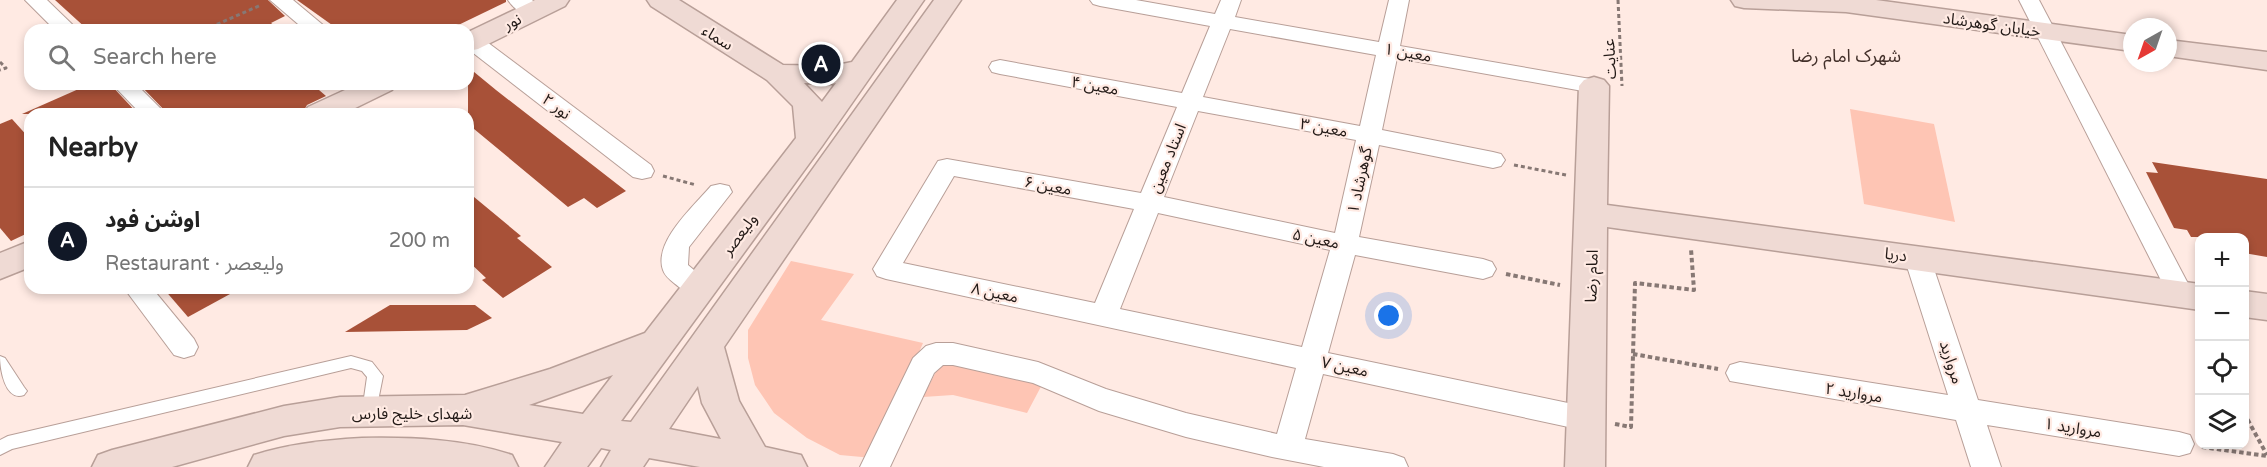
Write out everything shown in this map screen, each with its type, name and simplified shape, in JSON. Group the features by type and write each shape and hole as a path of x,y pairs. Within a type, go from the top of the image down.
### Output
{"main road":[{"name":"سماء","path":"660,0 777,74 808,103 811,139"},
{"name":"ولیعصر","path":"565,467 811,139 911,0"},
{"path":"631,453 948,0"},
{"name":"خیابان گوهرشاد","path":"1744,0 1846,4 2123,42"},
{"name":"نور","path":"474,39 536,4"},
{"path":"2177,49 2267,62"},
{"path":"777,74 832,75 861,69"},
{"name":"امام رضا","path":"1585,467 1594,86"},
{"path":"332,108 369,90"},
{"name":"دریا","path":"1592,214 2190,296"},
{"path":"2249,305 2267,307"},
{"path":"462,410 559,381 657,343"},
{"path":"706,346 721,403 770,464"},
{"name":"شهدای خلیج فارس","path":"112,467 284,421 340,412 462,410 592,431 631,453 770,464"},
{"path":"268,467 340,455 406,454 498,467"}],"street":[{"path":"35,0 61,24"},
{"name":"معین ۱","path":"1100,0 1227,10 1389,49 1594,86"},
{"name":"گوهرشاد ۱","path":"1288,447 1311,359 1346,244 1399,0"},
{"path":"2029,0 2044,32 2190,296"},
{"path":"272,2 308,24"},
{"name":"استاد معین","path":"1104,315 1227,10"},
{"name":"نور ۲","path":"474,46 642,171"},
{"name":"معین ۴","path":"1000,67 1190,102"},
{"path":"129,90 148,108"},
{"name":"معین ۳","path":"1190,102 1493,160"},
{"name":"معین ۶","path":"886,269 947,167 1149,203"},
{"path":"698,288 675,269 676,245 720,192"},
{"name":"معین ۵","path":"1149,203 1346,244 1483,269"},
{"name":"مروارید","path":"1917,257 1986,467"},
{"name":"معین ۸","path":"886,269 1104,315"},
{"path":"142,294 184,347"},
{"name":"معین ۷","path":"1104,315 1587,419"},
{"path":"875,467 923,366 936,354 953,354 1038,373 1110,402 1186,425 1393,467"},
{"name":"مروارید ۲","path":"1740,374 1968,410"},
{"name":"مروارید ۱","path":"1968,410 2179,444"}],"lane":[{"path":"0,362 19,391"},
{"path":"0,448 8,443 351,362 367,366 375,376 370,412"}],"path":[{"name":"عنایت","path":"1594,86 1622,88 1618,0"},
{"path":"219,24 272,2"},
{"path":"0,62 6,68 0,70"},
{"path":"1493,160 1593,180"},
{"path":"642,171 720,192"},
{"path":"1587,419 1631,427 1635,283 1694,290 1689,227"},
{"path":"1483,269 1590,291"},
{"path":"1633,354 1740,374"},
{"path":"2249,422 2267,456"},
{"path":"2179,444 2267,456"}],"shaded area":[{"path":"1850,109 1934,124 1955,222 1864,204"},
{"path":"791,261 854,274 821,320 923,343 873,458 840,455 807,438 774,413 755,385 748,358 748,330"},
{"path":"943,358 1045,379 1027,413 953,395 923,397"}],"building":[{"path":"55,0 268,0 285,16 272,24 81,24"},
{"path":"297,0 506,0 460,24 331,24"},
{"path":"474,72 626,191 597,208 584,198 568,207 474,129 474,108 468,108 468,90 474,90"},
{"path":"76,90 116,90 132,108 36,108"},
{"path":"145,90 319,90 326,96 305,108 162,108"},
{"path":"12,119 24,132 24,235 11,241 0,228 0,124"},
{"path":"2152,162 2267,179 2267,257 2249,254 2249,233 2195,233 2195,237 2191,237 2187,230 2174,228 2146,172 2158,173"},
{"path":"474,197 521,236 517,238 552,267 503,298 482,280 486,278 474,267"},
{"path":"168,294 230,294 188,317"},
{"path":"390,305 475,305 492,318 467,330 345,332"}],"place":[{"name":"اوشن فود","path":"821,64"}],"district":[{"name":"شهرک امام رضا","path":"1846,56"}]}
